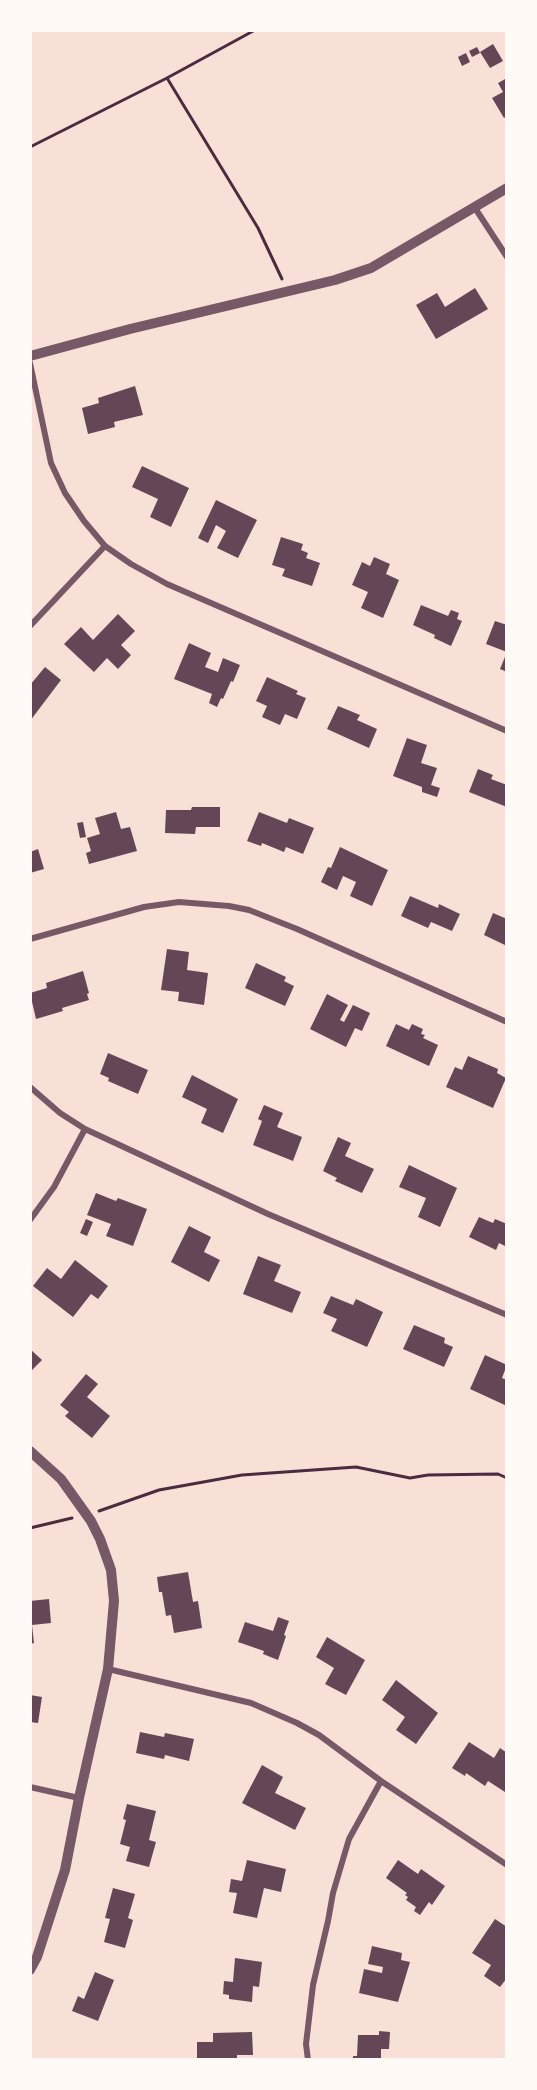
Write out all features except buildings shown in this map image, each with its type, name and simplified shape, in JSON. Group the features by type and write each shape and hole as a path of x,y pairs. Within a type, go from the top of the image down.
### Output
{"street":[{"path":"30,357 130,329 335,280 371,268 507,188"},
{"path":"475,208 507,257"},
{"path":"30,363 51,463 65,493 105,546 167,584 507,731"},
{"path":"30,626 105,546"},
{"path":"30,939 144,907 179,902 229,906 249,910 297,929 507,1022"},
{"path":"30,1087 60,1113 86,1129 268,1214 507,1315"},
{"path":"30,1220 54,1187 86,1129"},
{"path":"30,1451 61,1479 87,1515 100,1539 111,1570 114,1600 108,1669 79,1798 66,1870 37,1957 30,1970"},
{"path":"108,1669 251,1703 297,1722 507,1865"},
{"path":"308,2060 306,2044 313,1985 333,1893 350,1839 381,1781"},
{"path":"30,1787 79,1798"}],"path":[{"path":"30,147 255,30"},
{"path":"166,78 258,228 287,292"},
{"path":"30,1528 87,1515 159,1490 242,1475 356,1467 410,1478 428,1475 498,1474 507,1478"}]}
